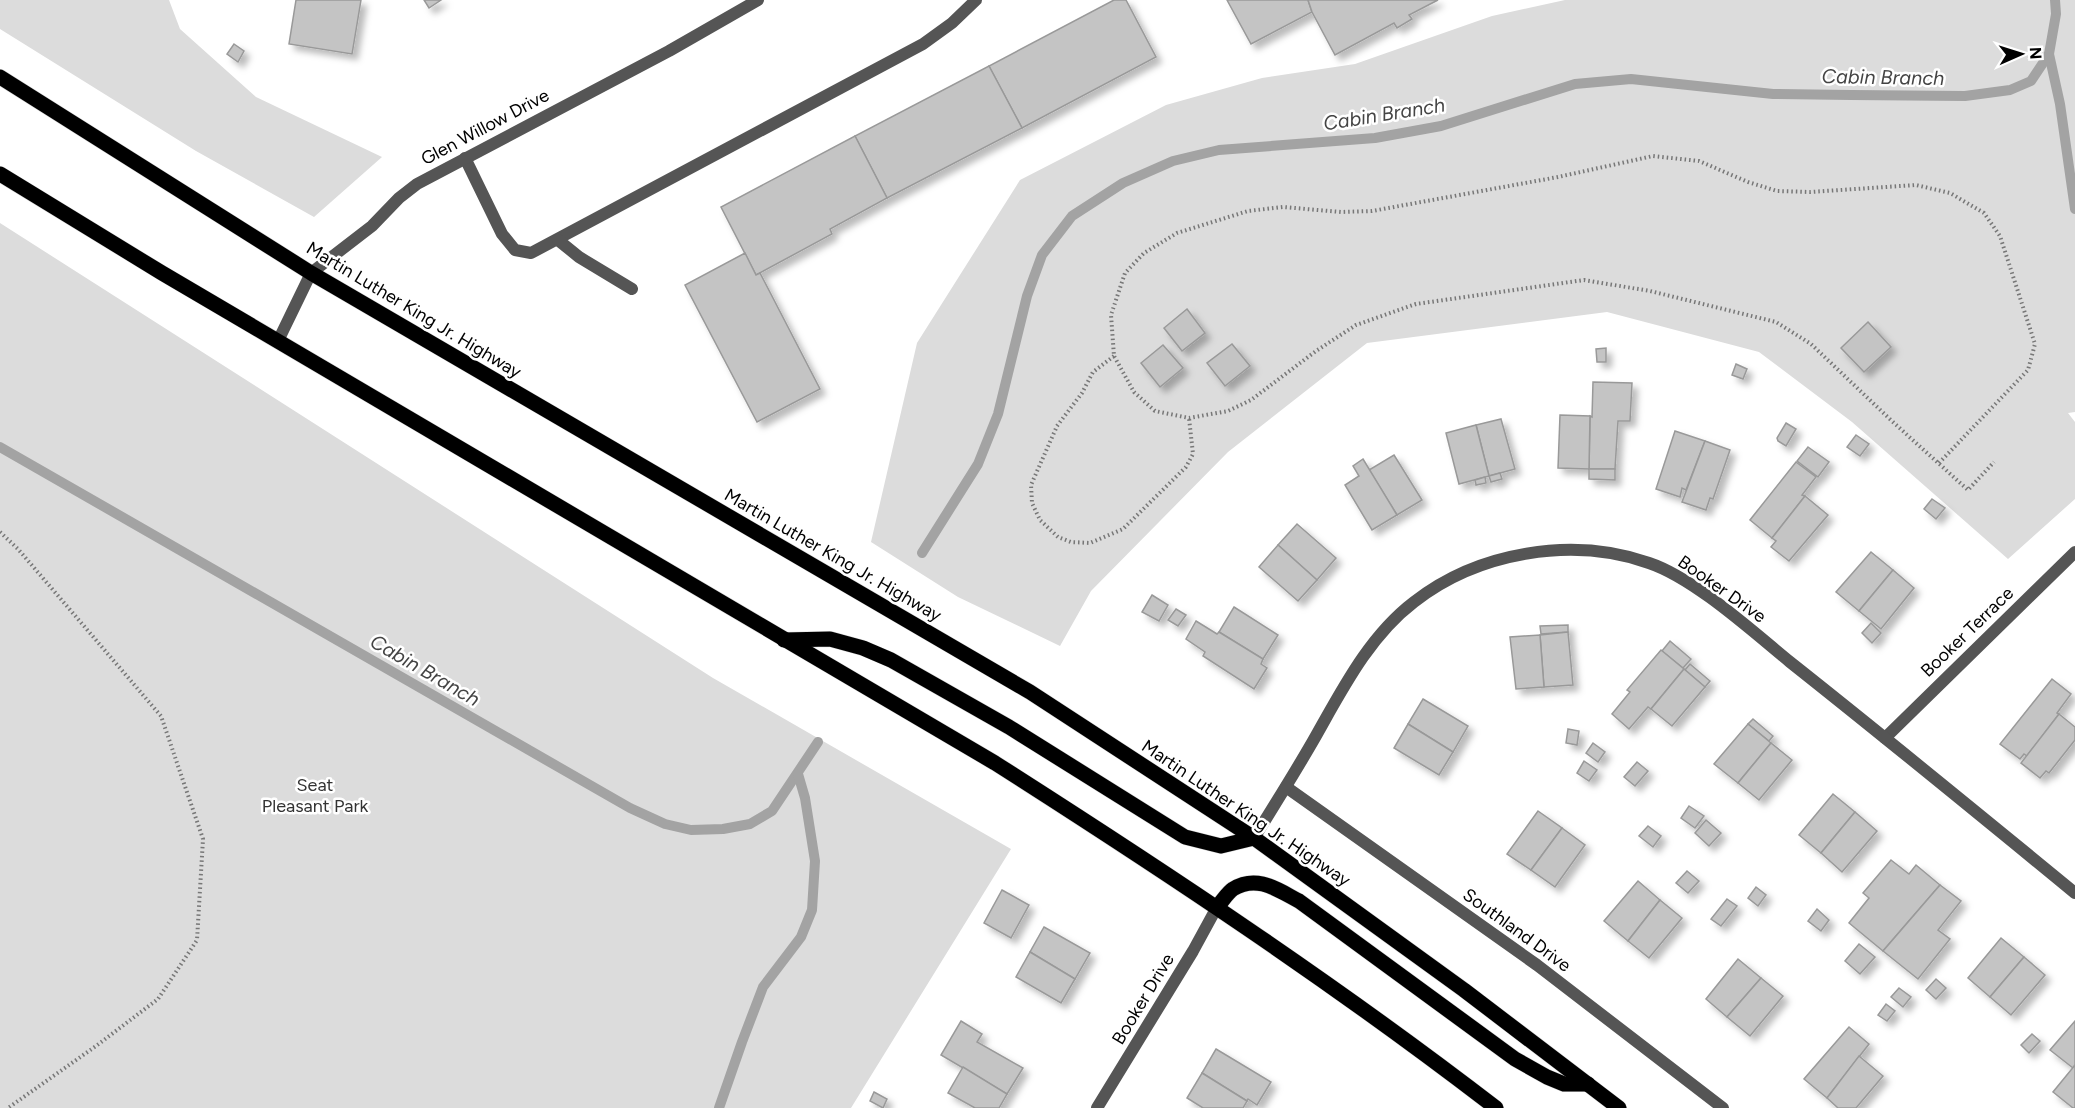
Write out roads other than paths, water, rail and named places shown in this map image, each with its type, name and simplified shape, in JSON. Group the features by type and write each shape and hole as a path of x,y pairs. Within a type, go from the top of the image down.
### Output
{"main road":[{"name":"Martin Luther King Jr. Highway","path":"0,77 311,273 1030,692 1254,838 1464,990 1619,1108"},
{"path":"0,174 162,273 995,764 1217,907 1310,971 1496,1108"},
{"path":"783,640 830,639 863,648 891,660 1009,727 1185,837 1221,846 1254,838"},
{"path":"1217,907 1232,890 1250,883 1267,883 1299,901 1515,1059 1564,1084 1588,1084"}],"street":[{"name":"Glen Willow Drive","path":"278,341 311,273 372,226 399,198 417,184 669,51 758,0"},
{"path":"465,158 502,234 515,250 531,253 923,44 952,23 976,0"},
{"path":"558,240 579,257 632,289"},
{"name":"Booker Drive","path":"1254,838 1350,677 1381,633 1414,602 1446,582 1482,565 1515,555 1560,551 1619,555 1652,563 1680,578 1720,606 2075,893"},
{"name":"Booker Terrace","path":"1885,738 2075,552"},
{"name":"Southland Drive","path":"1286,787 1538,965 1724,1108"},
{"name":"Booker Drive","path":"1097,1108 1193,951 1217,907"}],"waterway":[{"name":"Cabin Branch","path":"922,553 978,464 998,414 1027,296 1042,255 1072,216 1123,183 1173,161 1219,150 1375,138 1441,126 1575,84 1631,79 1773,94 1965,96 2010,90 2031,81 2049,54 2056,14 2055,0"},
{"path":"2049,54 2060,104 2075,209"},
{"name":"Cabin Branch","path":"0,447 630,808 665,824 691,830 723,829 750,824 772,811 818,742"},
{"path":"719,1108 763,987 801,937 812,910 815,861 805,798 798,774"}],"park label":[{"name":"Seat Pleasant Park","path":"315,795"}]}
